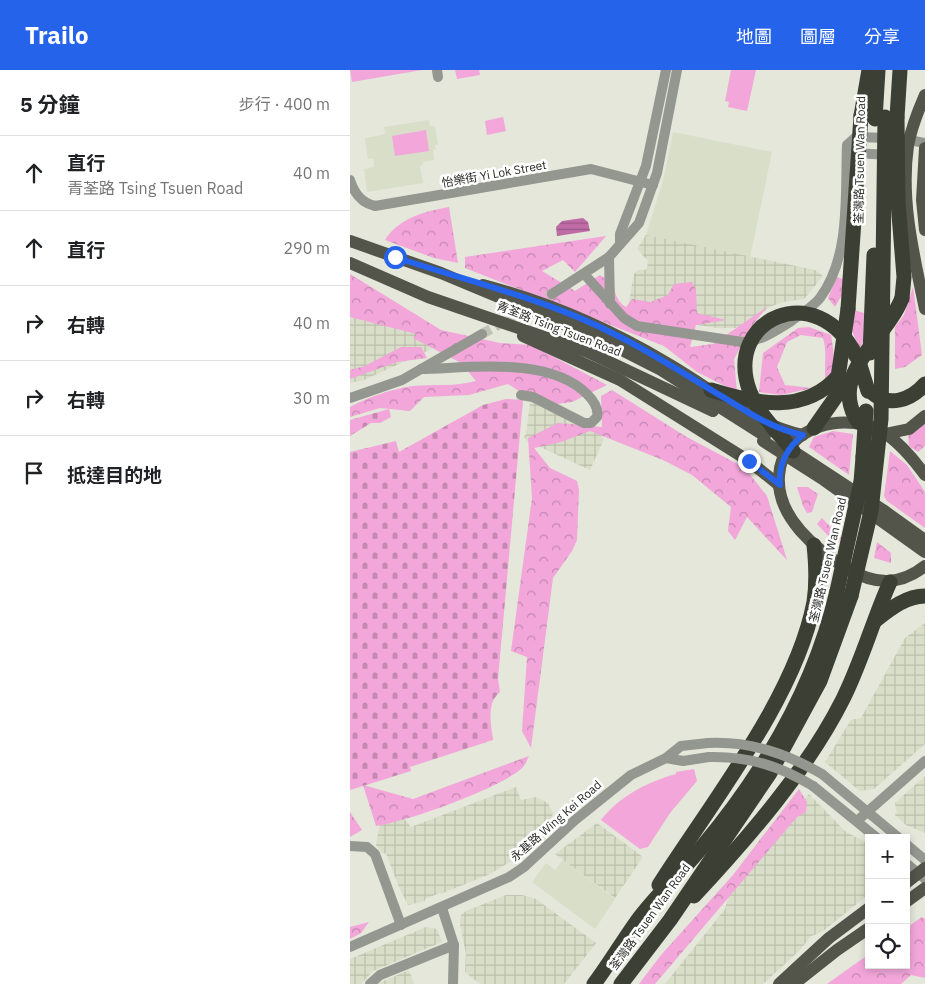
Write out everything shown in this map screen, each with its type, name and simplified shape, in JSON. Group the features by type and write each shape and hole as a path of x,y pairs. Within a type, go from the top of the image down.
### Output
{"highway":[{"path":"808,432 835,398 848,309 860,116 869,70"},
{"name":"荃灣路 Tsuen Wan Road","path":"594,984 637,920 702,847 760,767 809,679 844,593 861,482 868,391 874,263 875,118 878,70"},
{"name":"荃灣路 Tsuen Wan Road","path":"621,984 670,920 770,773 792,736 820,681 844,593 871,511 882,419 884,162 888,70"},
{"path":"858,422 852,412 849,398 850,380 862,358 889,322 902,298 904,277 897,162 900,70"},
{"path":"793,450 763,415 750,392 746,377 748,348 756,334 766,323 780,316 802,312 830,322 840,330 851,346 868,391"},
{"path":"862,358 861,368 865,384 875,395 881,398 889,401 906,400 925,384"},
{"path":"711,390 753,402 791,402 818,393 839,374"},
{"path":"637,920 743,757 780,694 797,656 810,617 817,570 814,545"},
{"path":"670,920 731,857 803,766 844,698 890,582"},
{"path":"876,620 898,604 909,599 925,596"}],"main road":[{"path":"925,95 910,139 907,157 909,226 925,309"},
{"path":"925,148 922,200 925,230"},
{"name":"青荃路 Tsing Tsuen Road","path":"350,241 440,272 621,349 661,370 764,438 925,552"},
{"name":"青荃路 Tsing Tsuen Road","path":"350,262 455,306 588,352 700,404 764,438 793,450 925,540"},
{"path":"440,272 504,290 587,320 666,362 775,427 808,432"},
{"path":"455,306 620,380 749,461 780,485"},
{"path":"885,434 909,429 925,416"},
{"path":"922,572 890,582 874,581 855,573 814,545 793,520 783,501 779,475 782,460 789,448 808,432 840,422 858,422 885,434 908,454 925,475"},
{"path":"910,880 923,874"},
{"path":"910,899 925,888"},
{"path":"779,984 829,938 865,911"},
{"path":"794,984 865,931"}],"street":[{"path":"620,243 620,234 642,181 666,70"},
{"path":"552,294 609,257 639,223 653,185 677,70"},
{"path":"584,275 624,318 637,326 742,342 757,341 798,316 820,298 832,273 840,253 844,232 847,145 856,137 910,139 925,143"},
{"path":"846,164 849,157 855,152 907,157"},
{"name":"怡樂街 Yi Lok Street","path":"350,180 358,196 369,205 375,206 591,169 653,185"},
{"path":"609,257 610,304"},
{"path":"350,398 402,380 482,334"},
{"path":"421,369 516,367 546,373 563,378 583,390 595,405 597,417 591,423 584,423 533,397 522,395"},
{"name":"永基路 Wing Kei Road","path":"350,947 489,888 524,867 610,792 646,766 666,758 680,746 708,743 740,743 777,752 822,774 894,834"},
{"name":"永基路 Wing Kei Road","path":"666,758 683,761 709,757 738,757 773,765 813,786 872,834"},
{"path":"857,821 925,761"},
{"path":"350,846 367,847 375,854 401,925"},
{"path":"910,847 925,860"},
{"path":"910,866 923,874"},
{"path":"442,908 454,945 453,984"},
{"path":"370,984 380,975 454,945"}],"shaded area":[{"path":"429,120 430,126 435,127 438,145 435,145 436,149 433,150 434,160 423,162 423,165 420,166 423,183 367,192 364,169 374,167 373,158 368,159 365,138 382,135 385,133 384,127"},
{"path":"673,132 772,152 750,258 646,235 663,181"},
{"path":"583,218 588,222 590,231 557,236 556,227 562,221"},
{"path":"646,235 815,270 823,276 804,299 783,302 769,307 746,328 717,328 638,316 629,306 629,301 634,274 638,270 645,270 647,268 648,261 637,249"},
{"path":"350,307 445,343 364,380 350,383"},
{"path":"530,402 541,405 584,428 600,433 604,439 590,470 527,441 524,436 526,435"},
{"path":"925,623 925,744 874,789 860,791 825,762 851,720 861,718 905,638"},
{"path":"925,776 925,833 906,825 895,815 897,813 895,803"},
{"path":"516,787 521,800 536,797 548,803 553,813 549,827 516,858 490,874 425,899 425,901 408,905 386,853 383,854 376,845 380,823 403,817 411,827"},
{"path":"809,794 846,832 865,842 865,897 822,932 811,936 800,950 763,984 665,984 725,909 729,893"},
{"path":"597,823 643,857 615,898 555,854"},
{"path":"563,860 615,899 595,929 532,882 546,863 555,870"},
{"path":"506,895 522,895 536,899 596,943 564,984 480,984 465,972 466,954 460,924 461,915 466,911"},
{"path":"426,927 437,929 442,942 373,971 361,984 350,984 350,959"},
{"path":"409,970 414,984 377,984"}],"green space":[{"path":"350,70 422,70 352,82"},
{"path":"455,70 479,70 480,75 457,79"},
{"path":"731,70 756,70 747,111 728,107 729,102 725,101"},
{"path":"503,117 506,131 487,135 485,121"},
{"path":"426,130 429,151 395,156 392,136"},
{"path":"449,207 458,263 434,258 385,240 397,226 405,221 422,213"},
{"path":"606,236 575,272 563,260 542,271 575,291 600,275 613,284 618,300 626,307 632,299 651,302 668,295 674,284 692,282 696,290 697,313 726,320 696,325 690,347 713,344 767,307 751,327 734,359 737,392 697,372 664,346 465,268 465,257"},
{"path":"350,274 441,330 500,343 531,345 607,385 572,402 542,406 508,384 469,395 424,397 410,411 380,408 350,417 350,407 388,391 413,386 452,385 476,381 461,363 413,338 416,334 350,317"},
{"path":"837,277 846,280 842,295 835,307 828,298"},
{"path":"913,287 922,355 905,367 895,369 895,327 904,315"},
{"path":"854,310 864,313 863,341 860,349 851,329"},
{"path":"809,327 831,335 834,354 833,366 826,384 823,338 801,335 787,342 777,367 785,385 812,388 781,395 759,392 763,353 798,328"},
{"path":"401,347 421,347 427,358 397,362 350,379 350,370 365,366"},
{"path":"612,390 685,436 745,468 767,496 787,560 747,517 735,540 728,531 731,507 692,475 663,460 590,431 561,442 534,448 550,468 577,481 579,490 577,540 572,551 553,578 531,748 522,731 527,657 511,651 532,498 528,438 558,423 602,427 601,396"},
{"path":"506,399 523,400 498,679 500,692 493,702 490,714 493,740 410,767 411,771 350,790 350,452 396,441 399,452 483,405"},
{"path":"389,409 391,417 380,423 371,423 350,436 350,420"},
{"path":"925,421 925,446 918,452 909,446 908,436"},
{"path":"833,431 853,434 849,475 809,447 814,437"},
{"path":"890,451 907,465 925,492 925,528 887,501 884,496"},
{"path":"797,487 808,487 818,494 812,512 807,513"},
{"path":"822,518 841,538 837,545 817,524"},
{"path":"877,542 891,553 891,563 874,558"},
{"path":"529,756 521,769 493,786 430,811 376,826 363,785 413,799"},
{"path":"694,769 697,781 670,813 648,847 640,849 601,820 608,811 635,791 655,781 676,774 676,772"},
{"path":"799,789 807,802 806,812 797,817 655,984 639,984 661,955 733,875"},
{"path":"350,812 362,830 350,837"},
{"path":"922,917 925,919 925,978 911,975 901,984 827,984 865,957 865,969 910,969 910,925"},
{"path":"369,922 361,933 350,939 350,927"}],"tunnel":[{"path":"482,334 552,294"}],"route":[{"path":"395,257 457,278 504,290 587,320 666,362 761,420 782,430 803,435 789,448 782,460 779,475 780,485 749,461"}]}
